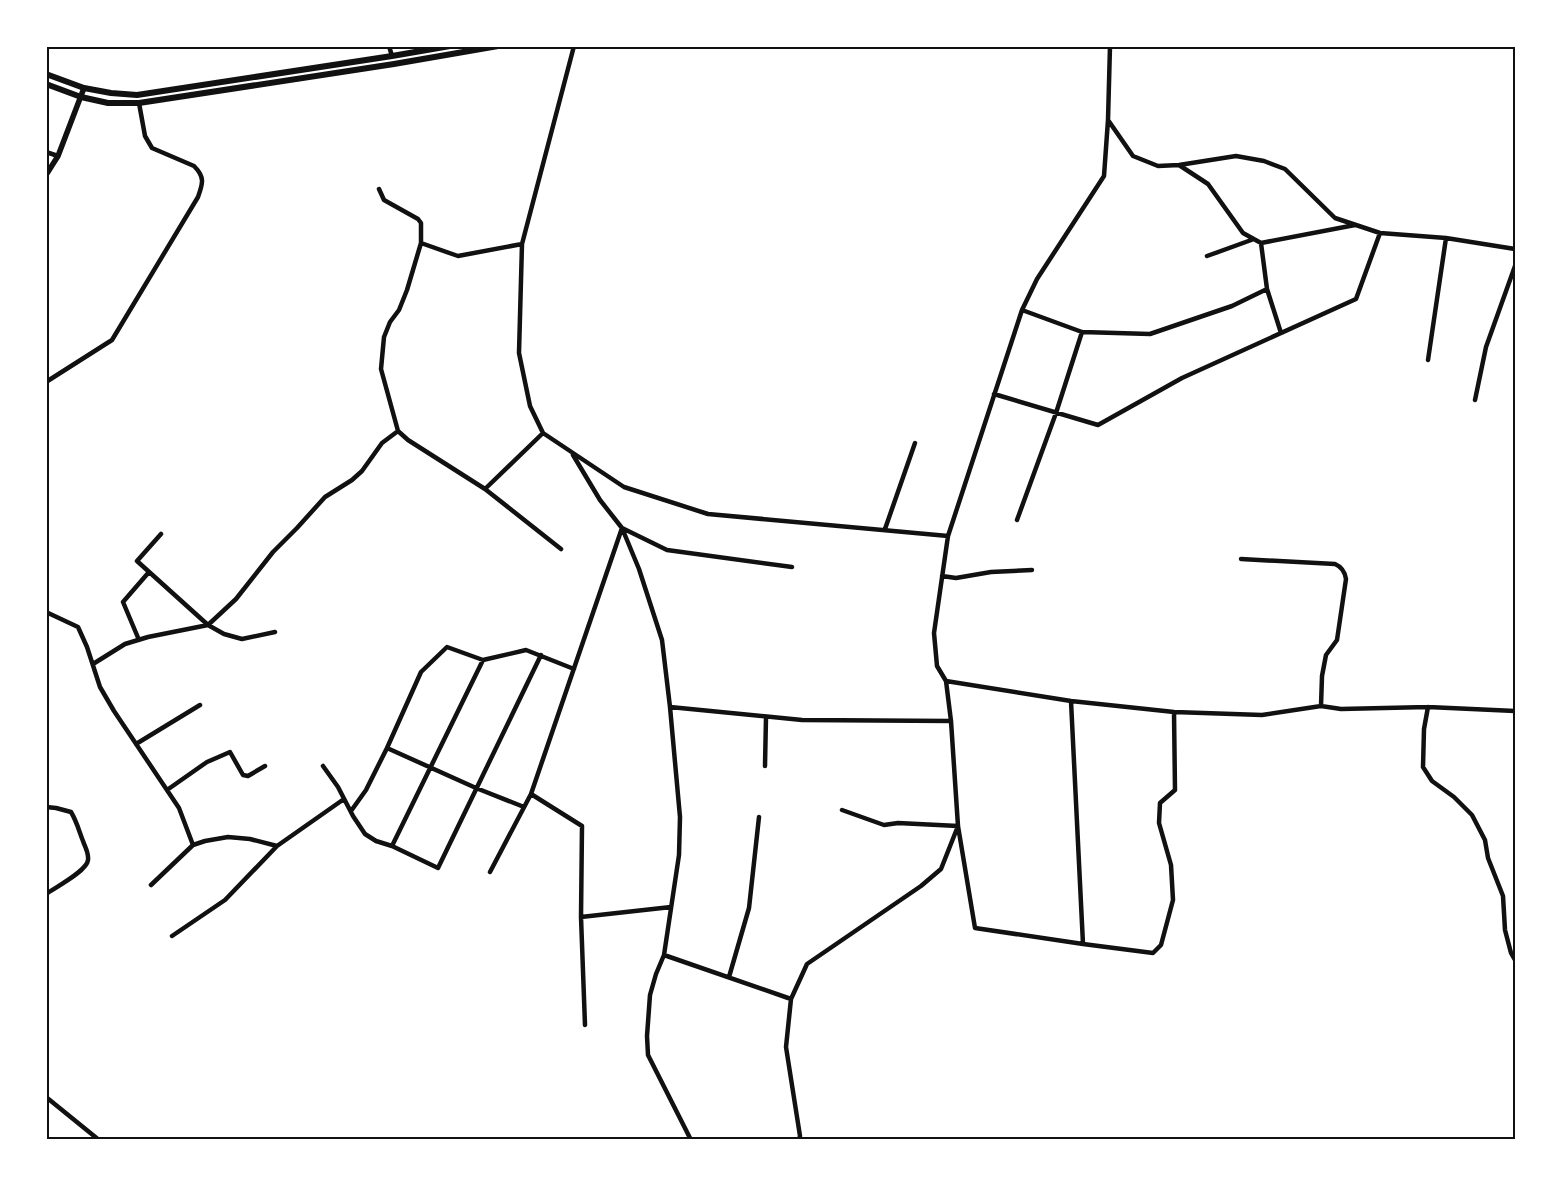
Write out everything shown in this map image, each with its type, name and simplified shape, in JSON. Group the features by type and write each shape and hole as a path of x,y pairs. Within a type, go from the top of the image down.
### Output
{"main road":[{"path":"46,74 84,88 111,93 137,94 450,46"},
{"path":"46,84 81,97 108,103 139,103 498,46"}],"street":[{"path":"389,46 392,56"},
{"path":"574,46 522,244 519,353 530,406 543,433 624,487 708,514 948,536"},
{"path":"1110,46 1104,176 1037,279 1022,310 948,536 934,633 937,666 946,681 951,720 958,826 975,928 1153,953 1161,945 1173,900 1171,865 1159,824 1160,803 1175,790 1174,712"},
{"path":"46,175 58,156 84,88"},
{"path":"46,382 112,340 200,191 202,177 194,166 152,148 148,143 139,103"},
{"path":"1108,120 1132,156 1158,166 1179,165 1236,156 1264,161 1285,169 1336,218 1380,233 1446,238 1515,249"},
{"path":"46,152 58,156"},
{"path":"1179,165 1208,184 1243,233 1261,243 1357,225"},
{"path":"379,189 384,200 418,219 421,223 421,243 407,290 399,310 390,322 384,337 381,369 398,431 408,440 485,489 561,549"},
{"path":"994,394 1098,425 1182,378 1356,299 1380,233"},
{"path":"1428,360 1446,238"},
{"path":"1207,256 1254,239"},
{"path":"421,243 458,256 522,244"},
{"path":"1261,243 1267,289 1281,332"},
{"path":"1476,400 1486,347 1515,266"},
{"path":"1022,310 1082,332 1150,334 1232,306 1267,289"},
{"path":"1017,520 1056,413 1082,332"},
{"path":"92,664 125,644 208,625 236,599 273,552 325,497 352,480 362,471 382,443 398,431"},
{"path":"485,489 543,433"},
{"path":"885,529 915,443"},
{"path":"573,454 600,500 622,528 639,569 662,640 680,817 679,855 664,955 650,996 647,1036 648,1056 691,1140"},
{"path":"622,528 667,550 792,567"},
{"path":"490,872 532,794 622,528"},
{"path":"161,534 137,561 208,625 224,634 242,639 275,632"},
{"path":"1241,559 1335,564 1344,572 1346,579 1337,640 1326,655 1322,676 1321,706"},
{"path":"942,576 956,578 991,572 1032,570"},
{"path":"139,640 123,602 149,572"},
{"path":"46,612 78,627 87,647 100,687 179,808 193,845"},
{"path":"351,811 366,790 421,672 447,648 484,660 526,650 574,669"},
{"path":"323,766 338,787 365,834 438,868 541,655"},
{"path":"392,846 484,660"},
{"path":"946,681 1071,701 1174,712 1262,715 1321,706 1341,709 1428,707 1515,711"},
{"path":"1071,701 1083,944"},
{"path":"136,744 200,705"},
{"path":"1428,707 1424,728 1423,767 1432,781 1454,797 1472,815 1485,840 1488,858 1503,896 1505,930 1511,953 1515,960"},
{"path":"670,708 802,720 951,720"},
{"path":"765,766 766,717"},
{"path":"387,748 476,788 524,807"},
{"path":"167,790 207,762 230,752 243,775 248,776 265,766"},
{"path":"532,794 582,826 582,917 586,1025"},
{"path":"172,936 225,900 277,846 344,799"},
{"path":"46,807 71,812 78,824 88,851 86,866 46,894"},
{"path":"842,810 884,825 898,823 958,826"},
{"path":"728,977 749,908 759,817"},
{"path":"799,1140 797,1109 786,1047 791,999 806,964 921,886 941,870 958,826"},
{"path":"151,885 193,845 205,841 228,837 250,839 277,846"},
{"path":"582,917 671,907"},
{"path":"664,955 791,999"},
{"path":"46,1097 99,1140"}]}
